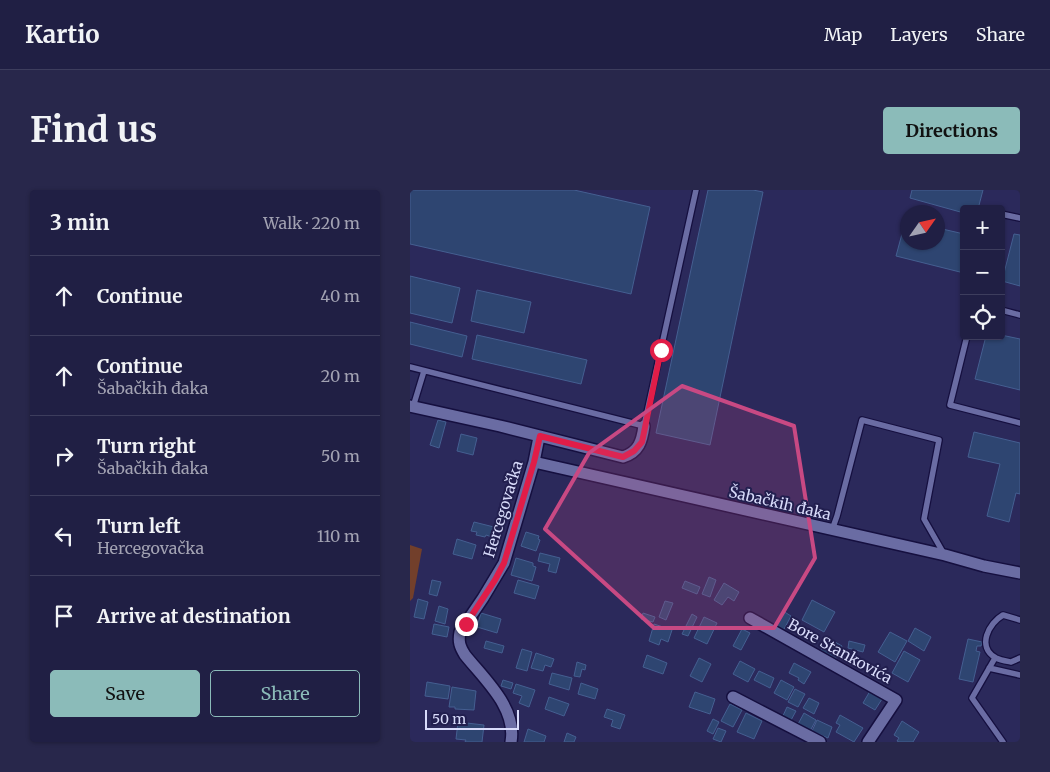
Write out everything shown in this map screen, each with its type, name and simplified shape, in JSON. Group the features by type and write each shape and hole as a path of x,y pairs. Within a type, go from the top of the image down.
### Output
{"street":[{"path":"411,407 623,457 638,448 642,442 644,426"},
{"name":"Hercegovačka","path":"511,742 512,725 506,707 465,656 460,647 459,638 460,632 504,563 540,436"},
{"name":"Šabačkih đaka","path":"534,462 1020,573"},
{"name":"Bore Stankovića","path":"750,618 896,700 868,742"},
{"path":"733,697 820,742"}],"lane":[{"path":"410,367 644,426 696,190"},
{"path":"1005,215 1020,218"},
{"path":"1005,311 1020,314"},
{"path":"966,340 950,405 1020,423"},
{"path":"411,407 424,371"},
{"path":"832,530 862,420 939,440 924,519 944,555"},
{"path":"1020,620 1003,615 994,620 987,631 986,645 995,658 1011,662 1020,658"},
{"path":"995,658 972,698 1003,742"},
{"path":"990,668 1020,675"}],"highlighted area":[{"path":"682,386 794,426 815,558 774,628 654,628 545,529 589,453"}],"shaded area":[{"path":"410,545 422,549 413,598 410,601"}],"building":[{"path":"410,190 574,190 650,207 631,294 410,244"},
{"path":"708,190 753,190 763,192 710,445 656,433"},
{"path":"912,190 983,190 979,205 960,205 960,212 945,208 945,205 935,205 910,198"},
{"path":"945,230 960,233 960,272 896,256 900,241 900,250 945,250"},
{"path":"1014,234 1020,235 1020,286 1005,282 1005,269"},
{"path":"410,276 460,288 452,323 410,313"},
{"path":"477,290 531,302 524,333 471,321"},
{"path":"410,322 467,336 462,357 410,344"},
{"path":"477,335 587,360 581,384 472,359"},
{"path":"1005,336 1020,339 1020,390 975,379 985,340 1005,340"},
{"path":"438,420 446,422 439,448 430,445"},
{"path":"974,432 1020,443 1020,494 1016,493 1009,522 987,516 1000,464 968,457"},
{"path":"461,434 477,438 473,455 457,451"},
{"path":"474,522 498,528 495,538 486,535 485,537 476,535 477,532 471,531"},
{"path":"526,532 539,536 538,539 540,540 536,551 521,546"},
{"path":"457,539 476,545 472,559 453,554"},
{"path":"540,553 560,558 556,573 548,571 550,564 538,561"},
{"path":"516,558 533,563 533,566 536,567 532,581 511,575"},
{"path":"709,577 716,580 710,597 702,594"},
{"path":"432,580 441,582 437,596 429,594"},
{"path":"518,580 539,586 535,599 514,593"},
{"path":"685,581 700,587 697,594 682,588"},
{"path":"724,583 739,592 734,601 728,597 722,605 714,600"},
{"path":"418,599 428,602 424,619 414,617"},
{"path":"812,600 835,612 824,632 802,620"},
{"path":"665,601 673,603 666,620 659,617"},
{"path":"439,606 448,609 445,624 435,621"},
{"path":"783,611 791,616 783,631 775,626"},
{"path":"481,613 501,619 497,633 477,627"},
{"path":"643,613 655,617 653,622 641,619"},
{"path":"692,614 697,617 688,636 682,634"},
{"path":"704,617 717,623 707,644 694,638"},
{"path":"434,624 449,627 447,637 432,634"},
{"path":"654,624 672,630 668,642 661,639 659,645 649,641"},
{"path":"915,628 931,637 924,651 908,641"},
{"path":"742,629 750,633 741,650 733,646"},
{"path":"890,632 907,641 895,662 878,652"},
{"path":"828,638 842,646 834,662 819,654"},
{"path":"968,639 982,642 981,646 977,646 976,651 980,652 973,682 959,679"},
{"path":"486,641 504,646 502,653 484,648"},
{"path":"849,641 865,645 863,652 848,648"},
{"path":"522,649 532,652 527,671 516,668"},
{"path":"904,651 920,660 908,682 892,673"},
{"path":"536,653 554,659 551,667 545,665 543,671 531,668"},
{"path":"647,655 667,663 663,674 643,667"},
{"path":"699,658 711,664 702,682 690,676"},
{"path":"740,661 755,669 748,682 733,674"},
{"path":"577,662 586,665 585,670 582,669 580,677 574,676"},
{"path":"794,663 811,672 804,684 798,680 799,678 789,673"},
{"path":"759,671 774,678 770,688 754,680"},
{"path":"552,673 572,678 569,690 549,684"},
{"path":"503,680 513,683 511,689 501,686"},
{"path":"781,680 794,687 787,700 774,693"},
{"path":"427,682 450,686 448,699 425,696"},
{"path":"581,683 598,689 595,699 578,694"},
{"path":"516,684 535,690 529,707 519,703 522,696 513,693"},
{"path":"452,687 476,691 474,710 449,707"},
{"path":"795,689 805,694 798,707 788,702"},
{"path":"870,691 882,699 875,710 863,703"},
{"path":"695,692 715,699 710,714 689,707"},
{"path":"549,697 569,704 564,716 545,709"},
{"path":"809,698 819,703 814,714 803,708"},
{"path":"730,704 742,710 733,727 721,721"},
{"path":"787,707 796,711 790,722 782,718"},
{"path":"607,709 625,715 620,729 611,726 613,720 604,717"},
{"path":"746,713 762,721 754,739 737,732"},
{"path":"804,713 816,720 809,733 797,726"},
{"path":"840,715 863,728 854,742 836,732 840,725 836,723"},
{"path":"713,719 719,722 713,734 707,731"},
{"path":"817,720 832,727 828,738 812,731"},
{"path":"902,721 919,732 913,742 897,741 899,738 894,735"},
{"path":"458,722 484,725 482,742 465,742 466,740 456,739"},
{"path":"718,728 726,731 721,742 713,739"},
{"path":"528,729 546,736 544,742 524,742"},
{"path":"567,733 576,737 574,742 564,742"}],"route":[{"path":"466,624 504,563 540,436 623,457 629,455 642,442 661,350"}]}
